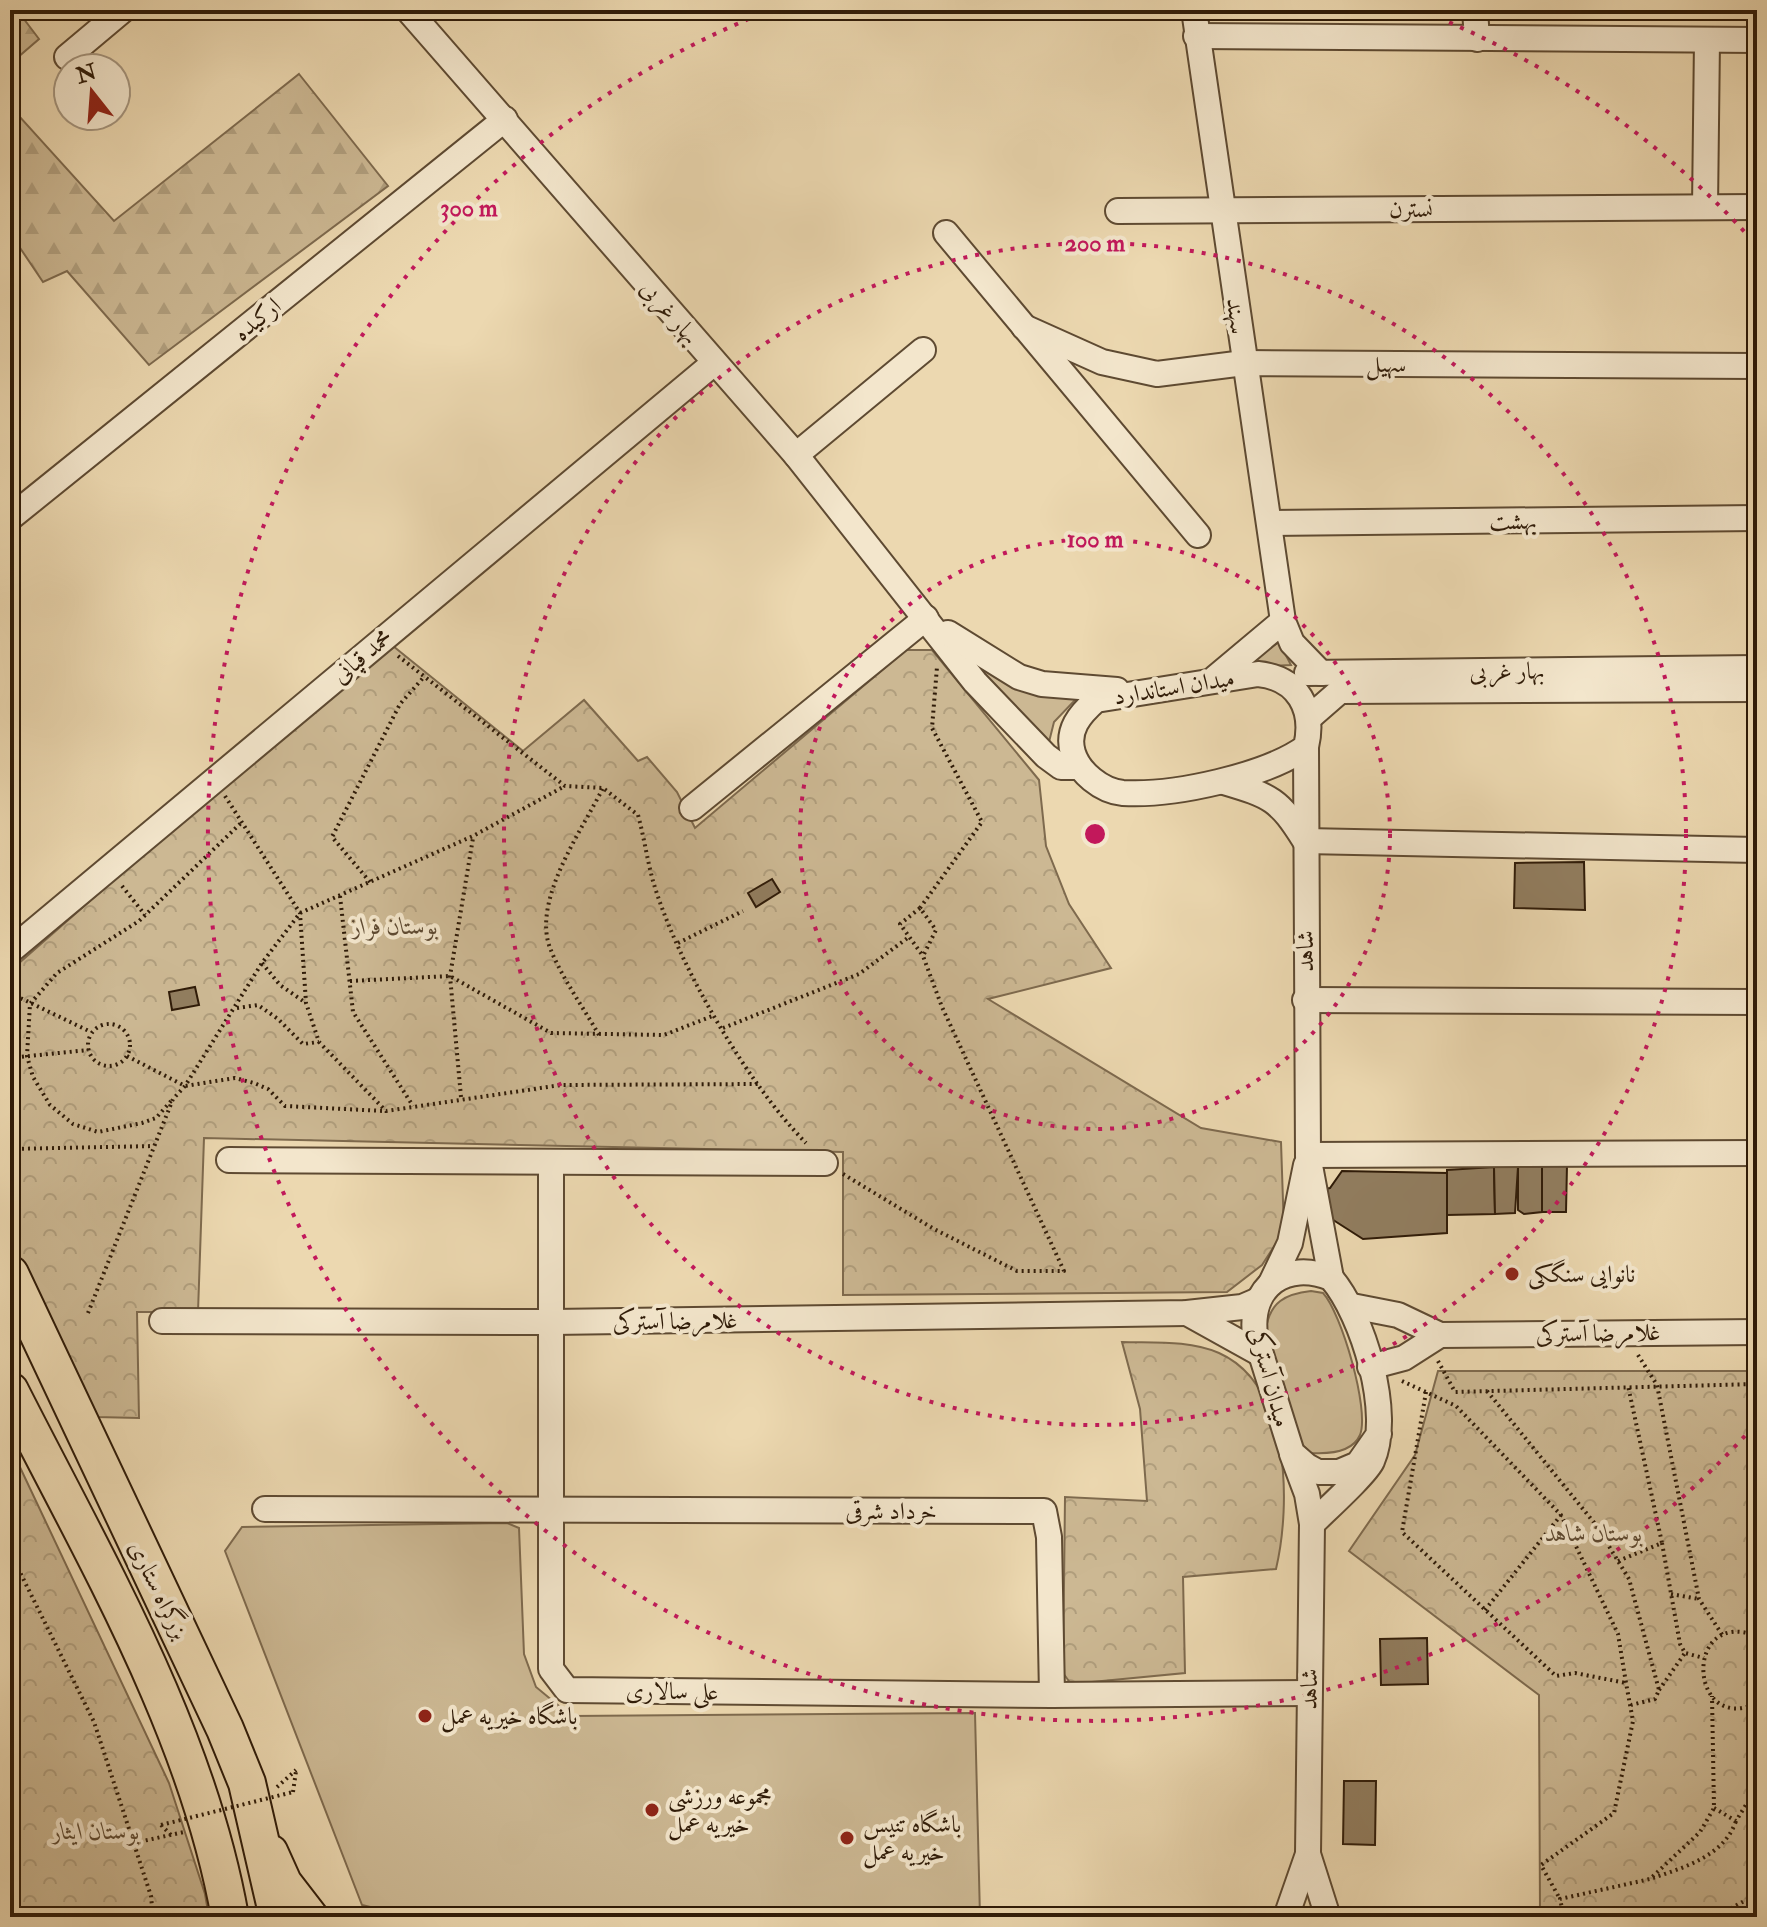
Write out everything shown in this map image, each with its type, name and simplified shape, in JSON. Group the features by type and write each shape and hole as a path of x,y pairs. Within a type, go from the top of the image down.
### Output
{"highway":[{"name":"بزرگراه ستاری","path":"10,1274 225,1729 253,1808 278,1917"},
{"name":"بزرگراه ستاری","path":"10,1391 143,1658 188,1763 210,1825 230,1917"}],"main road":[{"path":"253,1808 286,1882 313,1917"}],"street":[{"path":"73,52 123,10"},
{"name":"بهار غربی","path":"408,10 796,455 975,682 1046,756 1061,767 1077,767"},
{"name":"سهند","path":"1194,10 1283,621"},
{"path":"1475,10 1477,39"},
{"path":"1196,36 1757,40"},
{"path":"1705,207 1707,40"},
{"name":"ارکیده","path":"10,518 505,119"},
{"name":"نسترن","path":"1118,211 1757,207"},
{"path":"946,233 1198,535"},
{"name":"سهیل","path":"1024,327 1102,362 1157,374 1244,363 1757,366"},
{"path":"796,455 923,350"},
{"name":"محمد قپانی","path":"10,951 714,363"},
{"name":"بهشت","path":"1270,523 1757,518"},
{"path":"692,808 926,618 994,665 1019,677 1042,684 1136,691"},
{"path":"1213,679 1283,621 1292,643 1321,673"},
{"name":"بهار غربی","path":"1258,674 1757,668"},
{"name":"میدان استاندارد","path":"1077,767 1071,746 1073,728 1083,711 1096,700 1136,691 1213,679 1274,675 1290,684 1301,697 1309,718"},
{"name":"بهار غربی","path":"1309,718 1340,691 1757,689"},
{"path":"1077,767 1103,786 1121,793 1224,782 1279,763 1306,747 1309,718"},
{"name":"شاهد","path":"1306,747 1308,1155 1331,1278"},
{"path":"1224,782 1262,793 1284,808 1305,841 1757,850"},
{"path":"1305,1000 1757,1002"},
{"path":"1308,1155 1757,1153"},
{"name":"شاهد","path":"1264,1292 1290,1243 1308,1155"},
{"path":"229,1160 825,1163"},
{"name":"علی سالاری","path":"551,1163 551,1669 567,1690 1052,1695 1309,1693"},
{"path":"1264,1292 1303,1271 1331,1278 1352,1306 1370,1367 1379,1434 1372,1463 1312,1524"},
{"name":"غلامرضا آسترکی","path":"162,1321 553,1322 1187,1313 1242,1307 1264,1292"},
{"name":"میدان آسترکی","path":"1264,1292 1253,1317 1259,1353 1292,1453 1318,1472 1339,1472 1358,1464 1379,1434"},
{"path":"1352,1306 1398,1315 1434,1339 1404,1358 1370,1367"},
{"path":"1187,1313 1259,1353"},
{"name":"غلامرضا آسترکی","path":"1434,1339 1757,1332"},
{"name":"شاهد","path":"1292,1453 1307,1494 1312,1524 1308,1854 1328,1917"},
{"path":"265,1509 553,1509"},
{"name":"خرداد شرقی","path":"553,1509 1044,1511 1049,1537 1052,1695"},
{"name":"شاهد","path":"1286,1917 1308,1854"}],"path":[{"path":"390,649 423,678 565,786"},
{"path":"241,823 145,915 57,973 30,1004 27,1056 33,1077 50,1105 73,1124 98,1132 156,1118 185,1086 262,963 300,913 473,836 565,786 603,788 638,815 653,880 678,943 715,1015 773,1109 825,1163 934,1229 1017,1271 1064,1271 942,1007 923,956 900,924 920,908 982,822 932,728 937,666 955,655"},
{"path":"370,882 332,837 400,704 423,678"},
{"path":"220,787 300,913 306,1003 319,1042 386,1111"},
{"path":"599,1035 550,948 544,923 549,892 603,788"},
{"path":"461,1097 450,976 473,836"},
{"path":"108,869 145,915"},
{"path":"340,896 353,1012 413,1106"},
{"path":"920,908 936,930 923,956"},
{"path":"678,943 743,911"},
{"path":"723,1028 859,974 909,937"},
{"path":"262,963 280,985 306,1003"},
{"path":"350,981 450,976 551,1033 664,1035 715,1015"},
{"path":"10,993 92,1032"},
{"path":"236,1008 258,1005 278,1019 303,1044 319,1042"},
{"path":"105,1024 120,1026 130,1042 127,1056 117,1065 106,1066 93,1059 88,1050 92,1032 105,1024"},
{"path":"10,1058 88,1050"},
{"path":"127,1056 185,1086 235,1078 268,1089 285,1106 386,1111 461,1097 561,1085 759,1084"},
{"path":"88,1313 173,1099"},
{"path":"10,1130 13,1148 154,1146"},
{"path":"1625,1333 1657,1385 1699,1599 1723,1636"},
{"path":"1434,1339 1455,1392 1456,1406"},
{"path":"1370,1367 1456,1406 1561,1515 1618,1634 1633,1721 1614,1813 1541,1865 1560,1899 1564,1917"},
{"path":"1455,1392 1757,1384"},
{"path":"1628,1386 1685,1653 1655,1699 1630,1705"},
{"path":"1487,1391 1596,1525 1629,1579 1659,1690"},
{"path":"1426,1392 1402,1532 1556,1676 1575,1673 1626,1683"},
{"path":"1485,1610 1561,1515"},
{"path":"1618,1561 1662,1543"},
{"path":"10,1552 94,1722 151,1896 153,1917"},
{"path":"1671,1594 1699,1599"},
{"path":"1650,1879 1700,1832 1714,1808 1712,1696 1702,1675 1704,1658 1713,1642 1723,1636 1735,1632 1757,1636"},
{"path":"1685,1653 1704,1658"},
{"path":"1712,1696 1730,1707 1757,1703"},
{"path":"134,1844 171,1835 161,1825 293,1792 296,1770"},
{"path":"1560,1899 1650,1879 1685,1867 1718,1848 1731,1834 1736,1821 1754,1797 1757,1776"},
{"path":"1714,1808 1736,1821"},
{"path":"1715,1917 1757,1894"}],"green space":[{"path":"10,10 17,10 39,39 10,64"},
{"path":"299,74 388,186 149,365 67,271 43,282 10,233 10,106 114,221"},
{"path":"1279,642 1291,665 1252,667 1247,663"},
{"name":"بوستان فراز","path":"393,646 523,751 584,700 638,761 647,757 677,792 695,828 906,650 932,650 1039,780 1046,846 1069,904 1111,968 988,999 1201,1128 1281,1142 1284,1231 1262,1265 1227,1292 843,1295 843,1152 204,1138 198,1312 137,1312 139,1418 96,1417 10,1237 10,971 220,787"},
{"path":"956,649 1013,685 1078,697 1054,722 1047,750"},
{"path":"1311,1291 1323,1293 1338,1320 1352,1362 1361,1405 1360,1435 1351,1446 1332,1452 1311,1453 1299,1442 1266,1329 1271,1312 1280,1301"},
{"path":"1122,1342 1196,1346 1219,1353 1243,1369 1260,1391 1273,1419 1280,1449 1284,1481 1281,1543 1276,1569 1183,1577 1185,1673 1071,1684 1063,1673 1065,1497 1147,1501 1140,1409"},
{"name":"بوستان شاهد","path":"1438,1371 1757,1371 1757,1915 1540,1914 1539,1695 1349,1551 1415,1455"},
{"name":"بوستان ایثار","path":"10,1446 169,1783 205,1894 209,1917 10,1917"},
{"name":"مجموعه ورزشی خیریه عمل","path":"507,1523 519,1528 524,1654 536,1687 571,1716 975,1713 980,1917 412,1917 362,1905 225,1551 242,1527"}],"building":[{"path":"1584,862 1585,910 1514,908 1515,863"},
{"path":"772,879 780,892 756,907 748,893"},
{"path":"195,987 199,1005 172,1010 169,992"},
{"path":"1567,1165 1566,1212 1542,1212 1542,1166"},
{"path":"1542,1166 1542,1212 1524,1214 1518,1210 1518,1167"},
{"path":"1494,1167 1495,1214 1447,1215 1447,1170"},
{"path":"1494,1167 1518,1167 1515,1213 1495,1214"},
{"path":"1342,1171 1447,1173 1447,1233 1363,1239 1327,1216 1325,1189 1330,1188"},
{"path":"1427,1638 1428,1684 1381,1685 1380,1639"},
{"path":"1344,1781 1376,1781 1375,1845 1343,1844"}],"place":[{"name":"نانوایی سنگکی","path":"1512,1274"},
{"name":"باشگاه خیریه عمل","path":"425,1716"},
{"name":"مجموعه ورزشی خیریه عمل","path":"652,1810"},
{"name":"باشگاه تنیس خیریه عمل","path":"847,1838"}]}
